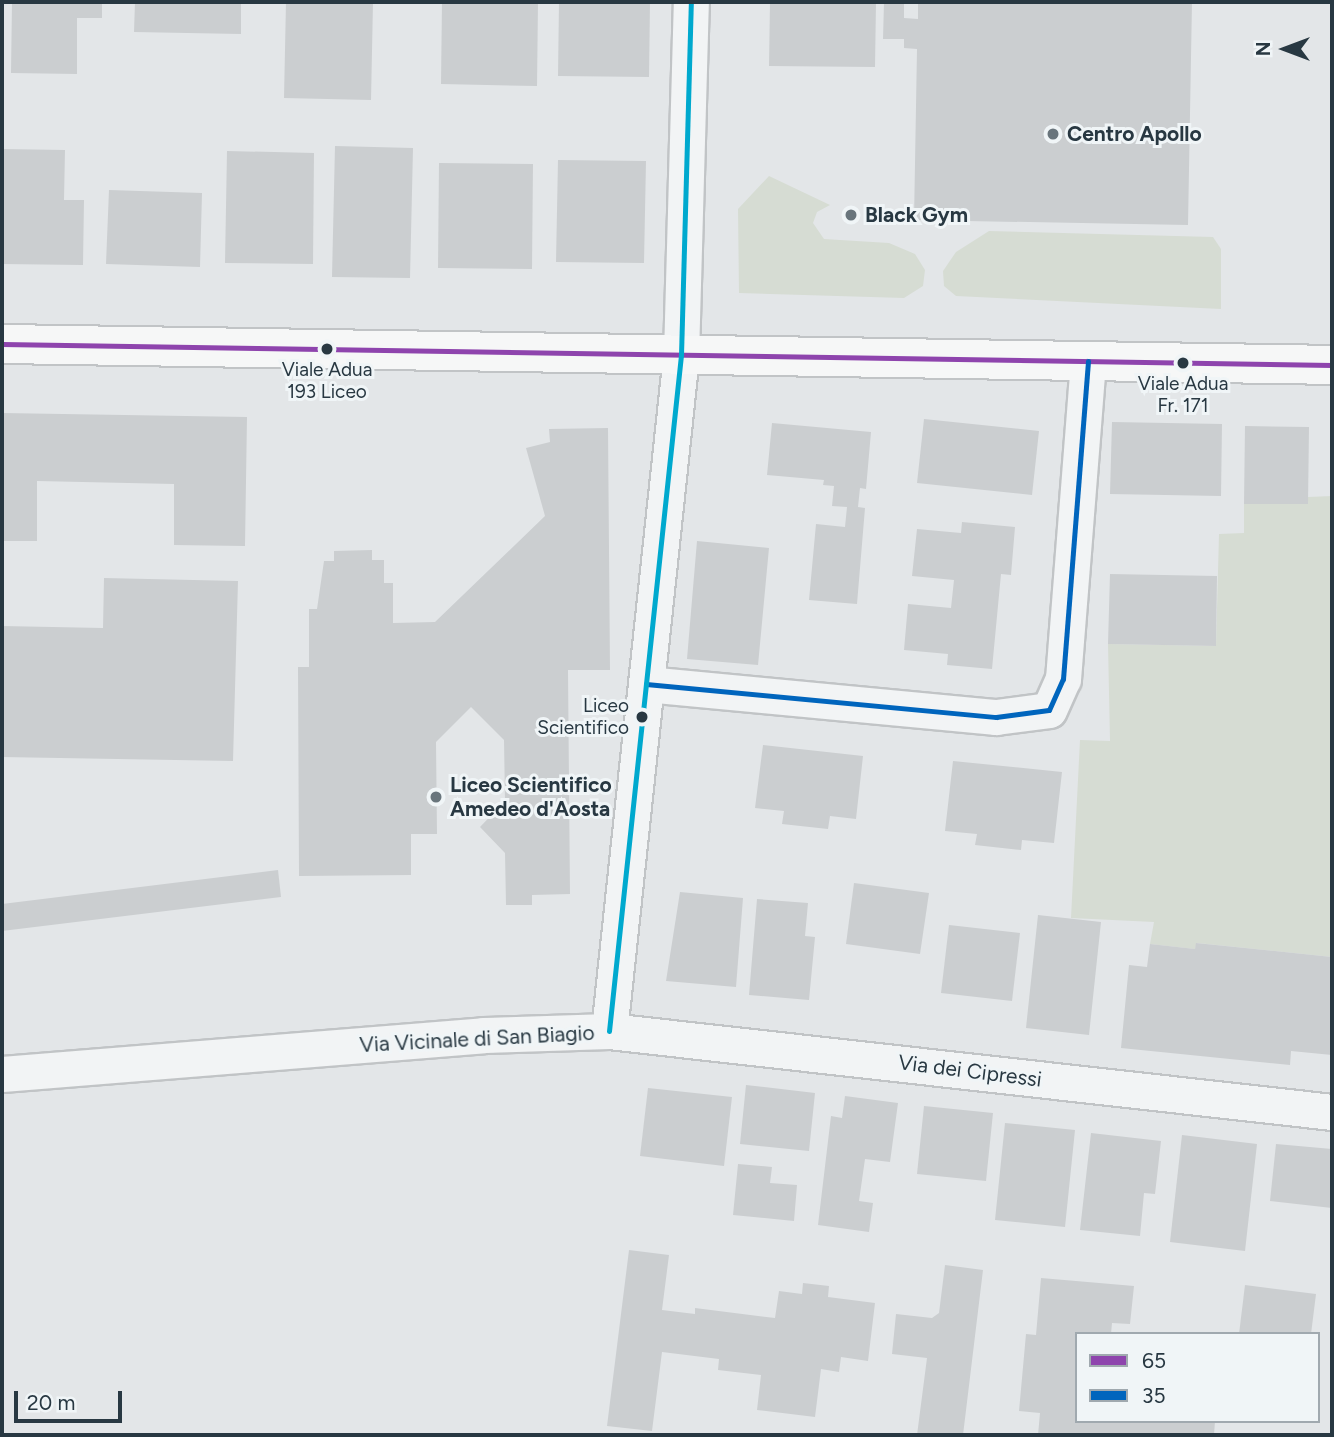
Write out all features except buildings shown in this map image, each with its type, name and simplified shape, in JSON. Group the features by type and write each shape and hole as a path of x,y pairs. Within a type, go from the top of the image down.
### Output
{"main road":[{"path":"2,344 1332,365"}],"street":[{"name":"Via Vicinale di San Biagio","path":"2,1074 483,1035 609,1031 681,355 691,2"},
{"path":"646,684 996,718 1049,710 1063,679 1088,361"},
{"name":"Via dei Cipressi","path":"609,1031 1332,1112"}],"shaded area":[{"path":"769,176 830,205 817,212 813,223 824,239 889,243 915,254 925,270 923,286 904,298 739,293 738,209"},
{"path":"989,231 1213,237 1221,249 1221,309 956,296 944,286 943,271 956,252"},
{"path":"1332,496 1332,957 1197,943 1195,949 1150,944 1154,922 1071,918 1080,740 1110,741 1108,644 1216,646 1219,534 1244,533 1244,504 1308,504 1308,497"}],"transit line":[{"path":"609,1031 681,355 691,2"},
{"name":"65","path":"2,344 1332,365"},
{"name":"35","path":"646,684 996,717 1049,710 1063,679 1088,361"}],"place":[{"name":"Centro Apollo","path":"1053,134"},
{"name":"Black Gym","path":"851,215"},
{"name":"Viale Adua 193 Liceo","path":"327,349"},
{"name":"Viale Adua Fr. 171","path":"1183,363"},
{"name":"Liceo Scientifico","path":"642,717"},
{"name":"Liceo Scientifico Amedeo d'Aosta","path":"436,797"}]}
